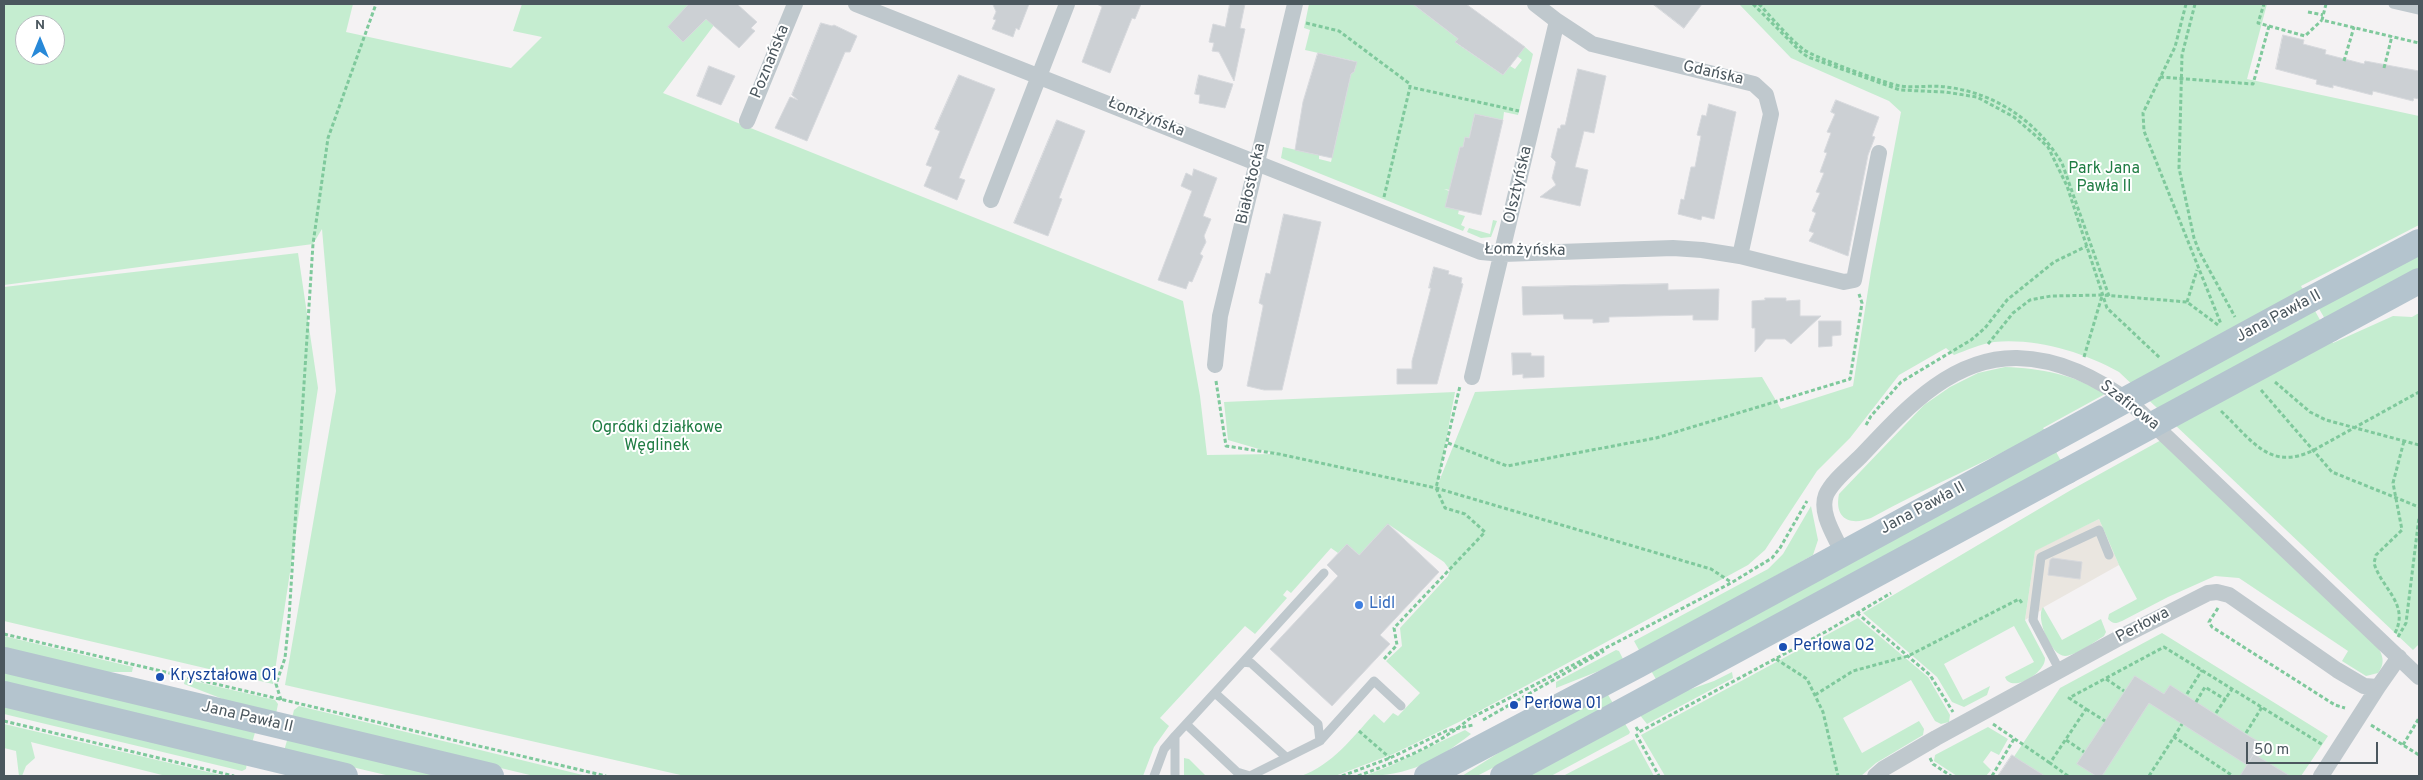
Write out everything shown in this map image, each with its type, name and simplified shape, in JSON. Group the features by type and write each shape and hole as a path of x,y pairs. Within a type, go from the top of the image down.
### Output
{"main road":[{"name":"Jana Pawła II","path":"1427,776 1638,665 1842,552 2419,242"},
{"path":"1503,776 2419,281"},
{"name":"Jana Pawła II","path":"4,660 491,776"},
{"name":"Jana Pawła II","path":"4,694 345,776"}],"street":[{"name":"Poznańska","path":"747,121 795,4"},
{"name":"Łomżyńska","path":"856,4 1472,249 1503,254 1673,248 1702,250 1740,256 1844,282 1854,280"},
{"path":"991,200 1037,76 1067,4"},
{"name":"Białostocka","path":"1217,370 1220,316 1295,4"},
{"name":"Gdańska","path":"1535,4 1556,21 1592,44 1754,84 1766,95 1771,114 1740,256"},
{"name":"Olsztyńska","path":"1467,377 1503,254 1556,21"},
{"path":"1854,280 1879,153"},
{"name":"Szafirowa","path":"1842,552 1825,513 1826,496 1837,481 1896,419 1922,395 1947,378 1968,368 1992,361 2008,359 2041,361 2081,372 2104,384 2131,403 2401,651 2419,677"},
{"name":"Perłowa","path":"1875,776 1883,768 2060,671 2197,598 2217,592 2229,595 2337,670 2364,686 2378,687"},
{"path":"2321,776 2401,651"}],"lane":[{"path":"2393,4 2419,10"},
{"path":"2060,671 2033,620 2041,557 2099,530 2109,555"},
{"path":"1154,776 1164,749 1324,572"},
{"path":"1243,662 1251,663 1318,724 1320,741"},
{"path":"1186,724 1237,772 1250,776 1320,741 1374,681 1401,706"},
{"path":"1215,693 1286,757"},
{"path":"1175,736 1175,776"}],"path":[{"path":"281,700 276,684 285,658 289,618 313,244 328,138 376,4"},
{"path":"1753,4 1808,57 1900,90 1945,92 1977,97 2014,118 2048,147 2067,186 2107,308 2115,318 2162,359"},
{"path":"1759,4 1808,52 1900,86 1945,87 1978,93 2016,113 2051,146 2062,163 2109,296"},
{"path":"2186,4 2175,47 2143,113 2144,131 2197,270 2223,328"},
{"path":"2195,4 2182,55 2178,160 2198,251 2237,322"},
{"path":"2264,4 2258,23 2305,36 2323,18 2326,4"},
{"path":"2308,12 2354,27 2419,43"},
{"path":"1301,22 1339,31 1410,84 1410,86 1525,113"},
{"path":"2160,77 2253,84 2269,26"},
{"path":"2344,61 2354,27"},
{"path":"2384,68 2392,36"},
{"path":"1383,202 1410,86"},
{"path":"1874,424 1865,431 1871,416 1902,382 1971,340 1985,328 2007,300 2054,262 2087,246"},
{"path":"2186,302 2197,270"},
{"path":"1448,443 1507,466 1656,438 1850,379 1862,303 1854,280"},
{"path":"2090,362 2083,360 2103,296"},
{"path":"1985,348 1992,347"},
{"path":"1217,370 1216,384 1226,446 1278,454 1436,488 1711,569 1731,582"},
{"path":"2270,374 2290,396 2310,412 2326,420 2419,445"},
{"path":"1384,659 1397,645 1394,628 1485,532 1465,514 1445,508 1436,488 1467,377"},
{"path":"2219,409 2264,451 2278,458 2287,459 2302,456 2419,392"},
{"path":"2401,651 2397,640 2393,636 2399,624 2396,600 2374,563 2376,556 2402,530 2393,483 2404,441"},
{"path":"1358,776 1449,736 1469,719 1507,698 1624,639 1772,558 1780,548 1806,503"},
{"path":"2397,640 2406,623 2419,518"},
{"path":"1815,695 1853,671 1908,656 2019,599 2033,620"},
{"path":"2220,606 2209,622 2212,627 2335,706 2341,708 2350,707"},
{"path":"1858,613 1930,675 1961,725"},
{"path":"4,634 606,776"},
{"path":"1342,776 1390,758 1446,730 1473,726 1624,639"},
{"path":"2104,721 2069,698 2164,646 2326,747"},
{"path":"1776,659 1807,679 1823,712 1838,776"},
{"path":"2187,694 2202,670"},
{"path":"2106,679 2124,691"},
{"path":"2196,702 2205,687 2226,700"},
{"path":"2216,713 2233,689"},
{"path":"2246,733 2262,707"},
{"path":"2050,763 2086,709"},
{"path":"2403,745 2419,720"},
{"path":"4,721 234,776"},
{"path":"1992,722 2068,776"},
{"path":"2149,776 2182,724"},
{"path":"2369,724 2419,755"},
{"path":"1359,730 1390,758"},
{"path":"1636,734 1660,776"},
{"path":"2174,737 2233,776"},
{"path":"1992,776 2014,739"},
{"path":"2066,740 2084,752"},
{"path":"2224,776 2227,772"}],"shaded area":[{"path":"2099,519 2119,565 2044,607 2025,620 2035,550"}],"green space":[{"name":"Ogródki działkowe Węglinek","path":"4,4 353,4 346,32 511,68 542,37 513,31 522,4 730,4 663,93 1183,301 1200,396 1207,455 1276,454 1228,440 1224,402 1455,392 1438,484 1475,392 1762,377 1781,409 1853,386 1871,271 1901,112 1889,101 1791,58 1739,4 2267,4 2247,79 2419,116 2419,225 2301,286 2333,343 2393,316 2412,317 2419,313 2419,644 2413,650 2119,372 2090,358 2043,344 2010,341 1994,342 1954,355 1946,348 1899,375 1850,438 1817,471 1765,550 1748,565 1461,721 1393,754 1335,776 1301,776 1332,758 1374,714 1384,723 1393,713 1398,716 1420,693 1386,661 1402,646 1400,628 1448,576 1450,570 1444,562 1388,524 1359,555 1347,544 1338,553 1331,548 1291,593 1287,590 1283,595 1287,598 1255,634 1245,626 1160,718 1169,726 1154,747 1143,776 685,776 285,685 336,391 322,229 313,244 4,285"},
{"path":"1309,4 1413,4 1458,39 1456,43 1503,75 1510,66 1515,69 1522,60 1517,56 1525,47 1533,54 1518,115 1504,112 1503,120 1475,114 1469,138 1465,137 1463,147 1460,147 1450,190 1444,189 1449,191 1446,207 1459,210 1458,214 1465,216 1461,225 1465,227 1463,231 1281,158 1283,147 1319,155 1319,159 1331,162 1351,74 1354,72 1356,65 1354,61 1305,50 1310,30 1304,28"},
{"path":"1493,220 1497,221 1491,237 1481,238 1467,232 1469,228 1490,234"},
{"path":"298,253 318,388 273,684 4,621 4,287"},
{"path":"2419,254 2419,269 2325,319 2318,307"},
{"path":"2005,367 2044,371 2070,377 2105,394 2043,428 2045,431 1871,518 1850,521 1841,515 1838,503 1839,494 1924,405 1950,387 1978,373"},
{"path":"2163,439 2379,649 2383,661 2378,673 2366,676 2342,661 2348,651 2239,578 2215,576 2168,597 2122,621 2111,622 2108,619 2109,614 2137,599 2119,565 2099,519 2035,551 2025,620 2045,658 2040,670 2028,680 2021,682 2008,682 2005,677 2034,662 2014,626 1944,664 1963,700 1990,686 1987,695 1964,707 1952,702 1937,677 1863,613 2071,490"},
{"path":"2055,450 2061,461 1657,681 1650,669"},
{"path":"1811,506 1818,540 1813,555 1640,652 1634,641 1768,569 1783,554"},
{"path":"2043,607 2062,640 2101,619 2106,632 2104,636 2080,651 2065,656 2055,650 2046,636 2041,619"},
{"path":"1858,618 1928,677 1950,715 1949,722 1941,724 1935,721 1911,680 1843,718 1862,753 1919,721 1924,729 1923,735 1876,763 1861,776 1665,776 1641,735"},
{"path":"2162,633 2328,736 2301,776 2001,776 2060,688"},
{"path":"4,636 133,667 132,672 100,672 4,649"},
{"path":"1616,650 1619,651 1624,661 1556,688 1556,682"},
{"path":"4,669 256,729 252,743 4,683"},
{"path":"1732,672 1733,678 1647,724 1639,714 1677,694 1714,681"},
{"path":"185,679 275,700 278,704 276,714 241,706 184,684"},
{"path":"1607,693 1614,705 1477,776 1462,776 1514,743"},
{"path":"4,704 247,762 246,769 242,771 4,714"},
{"path":"299,706 587,776 534,776 292,718 294,710"},
{"path":"1624,722 1630,732 1629,734 1551,776 1523,776"},
{"path":"4,724 225,776 166,776 31,742 35,758 26,766 22,776 19,776 16,751 4,748"},
{"path":"1988,727 2008,739 1999,755 1991,751 1983,762 1991,770 1986,776 1957,776 1934,761 1935,755"},
{"path":"1465,730 1471,734 1446,752 1421,765 1395,773 1364,776 1390,766"},
{"path":"288,737 450,776 390,776 284,751"},
{"path":"1634,739 1654,776 1563,776"},
{"path":"1184,758 1189,759 1206,776 1184,776"}],"building":[{"path":"689,4 737,4 757,22 751,28 755,31 739,48 706,19 683,42 668,27"},
{"path":"993,4 1029,4 1019,30 1016,28 1013,37 992,29 996,20 993,19 996,12"},
{"path":"1097,4 1141,4 1135,19 1132,18 1110,73 1082,62 1102,7"},
{"path":"1230,4 1245,4 1240,28 1245,29 1234,81 1219,52 1212,51 1214,43 1209,42 1213,24 1225,27"},
{"path":"1413,4 1466,4 1525,47 1503,75 1455,42 1458,39"},
{"path":"1653,4 1702,4 1684,28"},
{"path":"821,23 834,25 857,36 850,52 845,52 807,141 775,128 790,97 798,100 792,95"},
{"path":"2283,35 2304,40 2303,44 2326,50 2325,54 2364,64 2365,61 2419,71 2419,99 2414,98 2413,101 2373,91 2372,95 2333,85 2333,88 2316,84 2317,80 2276,69"},
{"path":"1318,53 1357,62 1354,72 1351,74 1332,158 1295,150 1303,102"},
{"path":"709,66 735,76 721,105 697,96"},
{"path":"1578,69 1606,76 1594,133 1584,131 1575,167 1588,170 1580,206 1540,197 1556,185 1552,178 1556,162 1551,157 1558,128 1560,129 1561,125 1565,125"},
{"path":"959,75 995,89 959,178 965,180 957,200 924,186 932,167 926,165 940,131 935,129"},
{"path":"1199,75 1233,84 1225,108 1199,103 1200,95 1195,94"},
{"path":"1836,100 1879,117 1872,136 1875,137 1868,155 1848,256 1809,241 1814,233 1809,231 1816,213 1812,211 1820,193 1816,192 1824,173 1820,172 1827,153 1824,152 1831,133 1827,132 1835,114 1831,112"},
{"path":"1709,104 1736,112 1714,219 1702,216 1701,220 1678,214 1681,199 1684,200 1691,167 1695,167 1701,136 1697,135 1702,115 1706,116"},
{"path":"1475,114 1503,120 1481,215 1445,207 1460,147 1463,147 1465,137 1469,138"},
{"path":"1057,120 1085,131 1059,198 1062,199 1048,236 1014,223"},
{"path":"1194,169 1217,178 1203,216 1211,219 1204,236 1206,242 1200,254 1203,256 1192,282 1189,281 1186,289 1158,280 1192,191 1181,186 1186,173 1192,176"},
{"path":"1284,214 1321,222 1282,390 1264,390 1247,386 1263,307 1259,303 1266,273 1270,274"},
{"path":"1434,267 1449,271 1448,274 1462,278 1461,283 1463,284 1437,384 1397,384 1397,369 1412,369 1412,361 1431,288 1429,288"},
{"path":"1668,284 1668,290 1719,289 1718,320 1693,320 1693,315 1649,316 1609,317 1609,322 1593,323 1593,319 1564,319 1563,314 1523,315 1522,287"},
{"path":"1765,298 1786,298 1786,301 1800,300 1800,316 1821,316 1791,344 1785,339 1766,339 1755,352 1755,328 1752,328 1752,301 1765,300"},
{"path":"1819,321 1841,321 1841,335 1832,336 1832,346 1819,347"},
{"path":"1512,353 1531,353 1531,356 1544,356 1544,377 1523,378 1523,374 1513,375"},
{"name":"Lidl","path":"1388,524 1439,572 1380,635 1390,644 1332,706 1270,649 1338,576 1327,565 1347,544 1359,555"},
{"path":"2053,558 2082,562 2080,579 2048,575 2050,560"},
{"path":"2135,676 2164,694 2170,685 2261,743 2254,754 2290,776 2240,776 2247,765 2149,703 2102,776 2096,776 2077,764"},
{"path":"2012,755 2021,761 2045,776 1998,776"}],"place":[{"name":"Lidl","path":"1359,605"},
{"name":"Perłowa 02","path":"1783,647"},
{"name":"Kryształowa 01","path":"160,677"},
{"name":"Perłowa 01","path":"1514,705"}],"park label":[{"name":"Park Jana Pawła II","path":"2104,179"}]}
